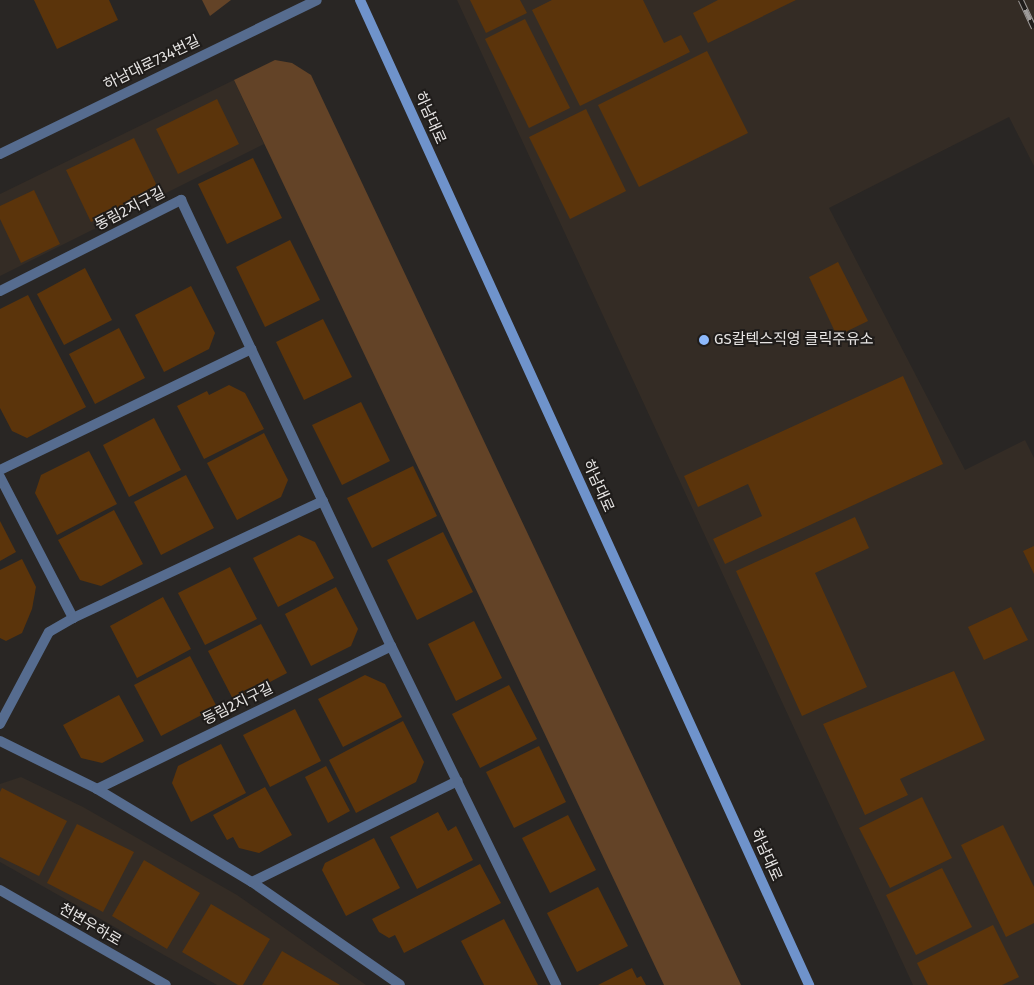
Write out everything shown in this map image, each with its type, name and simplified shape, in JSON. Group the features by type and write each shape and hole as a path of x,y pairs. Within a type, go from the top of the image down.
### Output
{"street":[{"name":"하남대로734번길","path":"0,154 317,0"},
{"name":"하남대로","path":"360,0 809,985"},
{"name":"동림2지구길","path":"0,292 181,200 391,646 556,985"},
{"path":"0,470 251,349"},
{"path":"0,477 73,618"},
{"path":"0,724 49,632 73,618 322,501"},
{"name":"동림2지구길","path":"98,789 391,646"},
{"path":"0,741 98,789 252,882 400,985"},
{"path":"252,882 456,781"},
{"name":"천변우하로","path":"0,890 166,985"}],"shaded area":[{"path":"202,0 231,0 210,16"},
{"path":"457,0 1034,0 1034,166 1009,117 829,208 965,470 1025,440 1034,458 1034,985 913,985"},
{"path":"275,60 292,63 311,75 741,985 664,985 234,80"},
{"path":"234,80 264,144 0,276 0,194"},
{"path":"21,777 83,807 237,895 366,985 217,985 0,862 0,784"}],"building":[{"path":"34,0 109,0 118,20 57,49"},
{"path":"470,0 520,0 527,13 486,33"},
{"path":"552,0 643,0 664,43 681,35 690,52 580,106 532,10"},
{"path":"718,0 796,0 708,43 693,13"},
{"path":"525,19 570,108 529,128 485,39"},
{"path":"707,51 748,133 639,187 598,105"},
{"path":"217,99 239,144 178,174 156,129"},
{"path":"586,109 626,191 570,219 529,137"},
{"path":"134,138 159,190 91,222 66,170"},
{"path":"253,158 282,218 227,244 198,184"},
{"path":"34,190 60,244 21,263 0,219 0,206"},
{"path":"290,240 320,300 265,327 236,267"},
{"path":"838,262 868,321 837,336 809,277"},
{"path":"85,268 112,320 64,345 37,294"},
{"path":"191,286 215,333 209,349 164,372 135,315"},
{"path":"28,295 86,407 27,438 12,431 0,408 0,309"},
{"path":"323,319 352,377 304,400 276,342"},
{"path":"119,328 145,378 95,404 69,354"},
{"path":"903,376 943,464 725,564 713,539 762,516 748,484 698,507 684,476"},
{"path":"229,385 245,393 264,429 204,459 177,406 207,391 209,395"},
{"path":"361,402 390,461 342,485 312,425"},
{"path":"154,418 181,470 129,497 103,445"},
{"path":"264,433 288,480 281,497 237,520 207,463"},
{"path":"89,451 117,504 57,535 35,493 41,475"},
{"path":"413,466 437,516 372,548 347,498"},
{"path":"186,475 214,528 161,555 134,502"},
{"path":"114,510 143,564 101,586 80,580 58,540"},
{"path":"855,517 869,548 815,573 867,687 802,716 736,571"},
{"path":"0,521 16,552 0,561"},
{"path":"443,532 473,592 417,620 387,560"},
{"path":"299,535 315,542 334,578 278,607 253,558"},
{"path":"1034,546 1034,574 1023,551"},
{"path":"22,559 36,587 32,609 22,633 6,641 0,638 0,570"},
{"path":"230,567 257,619 205,645 178,593"},
{"path":"336,587 358,629 351,646 311,666 285,614"},
{"path":"163,597 191,649 137,678 110,626"},
{"path":"1011,607 1028,640 984,660 968,627"},
{"path":"474,621 502,678 456,701 428,644"},
{"path":"261,624 287,673 234,701 208,651"},
{"path":"190,656 217,707 161,736 134,685"},
{"path":"954,671 985,740 900,779 908,795 865,815 823,724"},
{"path":"365,675 385,684 402,717 343,747 318,699"},
{"path":"509,685 537,739 480,768 452,714"},
{"path":"119,695 144,741 102,763 81,758 63,725"},
{"path":"295,709 321,761 270,787 243,735"},
{"path":"403,721 424,762 416,782 356,813 329,760"},
{"path":"221,744 246,793 191,822 172,783 178,766"},
{"path":"539,746 566,802 514,828 486,772"},
{"path":"326,766 350,811 328,823 305,777"},
{"path":"265,787 292,835 259,853 239,848 233,837 227,840 213,815"},
{"path":"2,788 67,821 39,876 0,857 0,792"},
{"path":"922,797 952,858 890,888 859,828"},
{"path":"438,812 448,831 456,826 473,860 417,889 390,837"},
{"path":"568,815 596,870 550,893 522,838"},
{"path":"77,824 134,852 103,912 47,883"},
{"path":"1003,825 1034,887 1034,923 1006,937 961,845"},
{"path":"374,838 400,888 346,916 322,870 325,863"},
{"path":"144,860 200,893 167,949 112,916"},
{"path":"480,864 501,903 404,953 395,935 389,938 379,932 372,919"},
{"path":"942,868 972,927 916,955 886,895"},
{"path":"598,887 628,946 577,972 547,913"},
{"path":"211,904 270,939 243,985 238,985 182,952"},
{"path":"504,919 538,985 484,985 461,941"},
{"path":"993,925 1019,977 1002,985 928,985 917,963"},
{"path":"282,951 340,985 262,985"},
{"path":"632,968 637,978 641,976 646,985 598,985"}],"railway":[{"path":"1021,0 1034,28"}],"place":[{"name":"GS칼텍스직영 클릭주유소","path":"704,340"}]}
